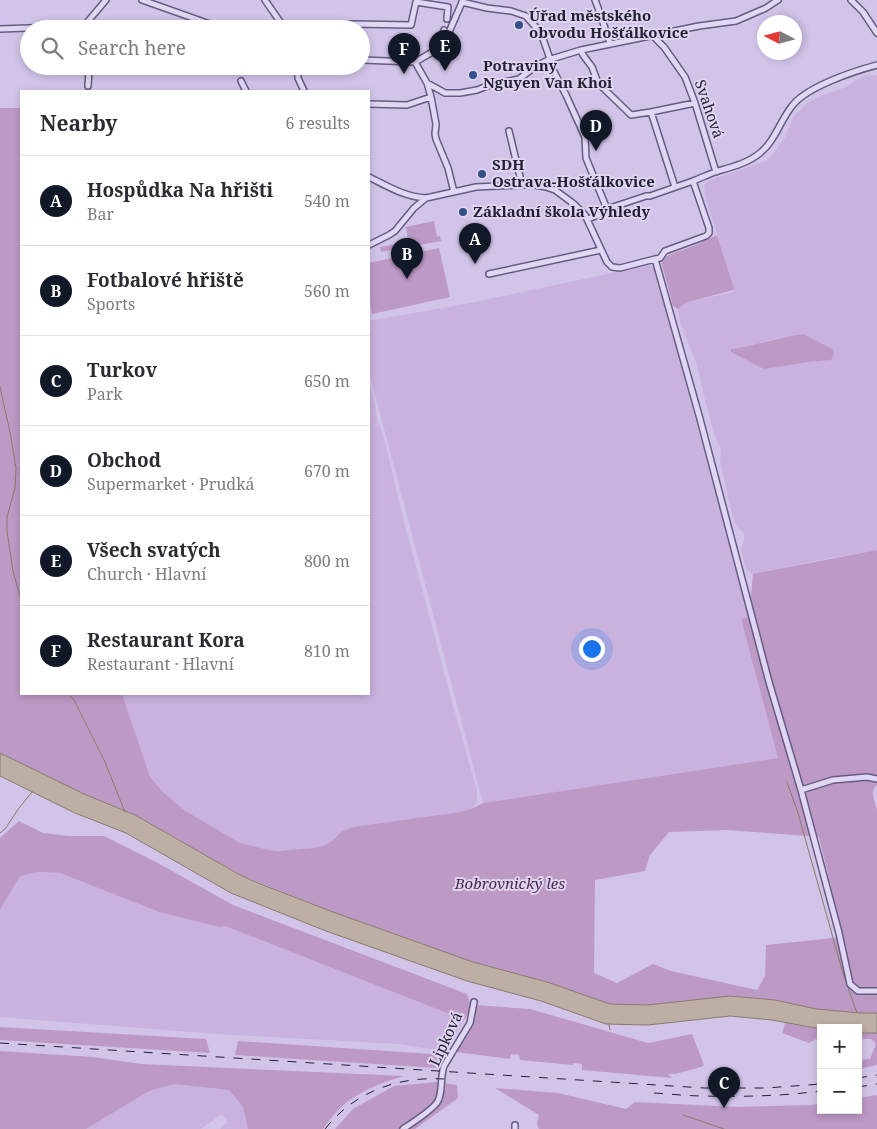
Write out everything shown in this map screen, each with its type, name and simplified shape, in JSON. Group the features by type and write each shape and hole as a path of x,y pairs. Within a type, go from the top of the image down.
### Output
{"street":[{"path":"91,20 106,0"},
{"path":"142,0 199,20"},
{"path":"265,0 279,20"},
{"path":"595,0 598,4 610,43"},
{"path":"427,83 445,93 477,90 519,79 549,59 610,43 736,21 766,8 778,0"},
{"path":"851,0 863,12 877,33"},
{"path":"370,60 416,62 443,46 446,31 463,1 487,8 512,11 526,16 541,33 549,59 585,137 586,158 607,209"},
{"path":"370,24 411,25 416,2 448,7 446,19"},
{"path":"0,29 20,28"},
{"name":"Svahová","path":"652,35 664,47 684,74 716,172"},
{"path":"581,50 592,67 598,83 629,114 633,115 695,103"},
{"path":"416,62 427,83 436,124 436,140 448,168 454,192"},
{"path":"588,219 603,213 607,209 748,161 768,146 791,106 798,98 845,75 877,66"},
{"path":"88,86 89,75"},
{"path":"298,75 304,90"},
{"path":"241,81 246,90"},
{"path":"370,104 407,105 431,97"},
{"path":"651,112 675,187"},
{"path":"509,131 522,185"},
{"path":"370,177 412,197 426,198 476,187 535,185 555,190 585,215 610,266 615,268 655,260 660,258 665,251 706,236 709,233 693,181"},
{"path":"370,244 395,231 414,208 426,198"},
{"path":"489,274 601,250"},
{"path":"655,260 700,419 769,682 801,790 839,933 850,984 858,991 877,991"},
{"path":"801,790 833,780 877,778"},
{"name":"Lipková","path":"404,1129 434,1107 439,1100 442,1071 470,1023 474,1002"}],"shaded area":[{"path":"864,76 877,76 877,550 753,575 746,568 741,550 744,533 737,527 733,518 720,462 721,449 715,437 696,362 680,322 678,308 685,303 733,292 734,288 706,199 704,185 708,181 763,162 771,157 785,137 794,116 807,103 817,97 846,87","holes":["774,339 831,360 808,362 731,349"]},
{"path":"649,265 655,270 749,617 741,619 778,758 483,803 370,376 370,321 470,303"},
{"path":"370,385 404,522 477,791 477,802 471,809 460,812 353,827 341,832 325,845 315,848 286,851 269,850 240,843 184,810 163,792 150,777 122,695 370,695"},
{"path":"0,753 84,794 135,815 240,875 258,883 473,962 547,982 610,1004 647,1005 730,996 775,1000 816,1009 877,1013 877,1033 862,1033 862,1024 817,1024 817,1028 772,1020 730,1016 648,1025 606,1024 541,1001 467,981 326,931 231,893 126,833 75,813 0,776"},
{"path":"39,872 60,873 159,912 219,927 225,926 452,1015 466,1018 444,1051 399,1044 215,1034 0,1017 0,910 20,876"},
{"path":"174,1084 229,1090 243,1107 248,1129 220,1129 228,1122 222,1114 201,1129 86,1129 149,1091"}],"green space":[{"name":"Bobrovnický les","path":"0,108 20,108 20,695 122,695 150,777 163,792 184,810 240,843 278,851 315,848 325,845 341,832 353,827 460,812 483,803 778,758 741,619 749,617 753,574 877,550 877,785 873,793 877,810 877,1013 816,1009 775,1000 730,996 647,1005 610,1004 547,982 473,962 333,912 240,875 135,815 84,794 0,753","holes":["728,830 819,837 843,937 766,945 765,976 757,990 671,971 653,964 617,983 594,973 595,880 645,871 650,855 669,832"]},
{"path":"434,221 437,236 433,237 440,236 441,241 381,252 380,247 408,242 406,227"},
{"path":"717,235 734,288 733,290 685,303 678,309 673,306 661,261 669,255"},
{"path":"439,248 450,297 372,314 370,302 370,263"},
{"path":"803,334 832,349 834,354 831,360 764,369 731,352 731,349"},
{"path":"19,821 43,833 68,836 104,836 156,862 233,905 467,994 471,1006 466,1018 452,1015 225,926 219,927 159,912 60,873 39,872 20,876 0,910 0,838"},
{"path":"475,1005 530,1009 648,1043 692,1034 704,1065 675,1074 668,1074 672,1078 582,1070 582,1064 573,1063 573,1065 520,1060 519,1055 511,1054 510,1059 456,1052 472,1023"},
{"path":"786,1020 817,1027 817,1039 809,1043 782,1033"},
{"path":"0,1027 206,1039 210,1053 0,1040"},
{"path":"862,1032 877,1032 877,1065 862,1068 862,1060 870,1059 876,1044 871,1039 862,1039"},
{"path":"238,1041 446,1055 437,1068 235,1055"},
{"path":"0,1051 93,1057 141,1064 404,1076 377,1085 353,1098 340,1108 323,1129 248,1129 243,1107 229,1090 174,1084 149,1091 86,1129 0,1129"},
{"path":"436,1082 457,1085 458,1098 415,1129 335,1129 353,1109 394,1086"},
{"path":"495,1088 558,1093 626,1109 635,1102 736,1107 817,1104 817,1114 862,1114 862,1097 877,1095 877,1129 539,1129 537,1124 539,1115"}],"waterway":[{"path":"0,387 16,468 15,488 7,517 7,531 13,571 20,596"},
{"path":"69,695 74,700 105,762 125,812"},
{"path":"787,782 798,813 842,970 857,1013"},
{"path":"0,833 32,792"},
{"path":"609,1024 610,1030"},
{"path":"683,1115 724,1129"}],"railway":[{"path":"0,1043 704,1088 766,1088 817,1084"},
{"path":"862,1077 877,1075"},
{"path":"325,1129 349,1105 378,1089 410,1080 444,1079"},
{"path":"862,1086 877,1084"},
{"path":"654,1093 698,1096 748,1096 817,1091"}],"place":[{"name":"Úřad městského obvodu Hošťálkovice","path":"519,25"},
{"name":"Všech svatých","path":"445,71"},
{"name":"Restaurant Kora","path":"404,74"},
{"name":"Potraviny Nguyen Van Khoi","path":"473,75"},
{"name":"Obchod","path":"596,151"},
{"name":"SDH Ostrava-Hošťálkovice","path":"482,174"},
{"name":"Základní škola Výhledy","path":"463,212"},
{"name":"Hospůdka Na hřišti","path":"475,264"},
{"name":"Fotbalové hřiště","path":"407,279"},
{"name":"Turkov","path":"724,1108"}]}
